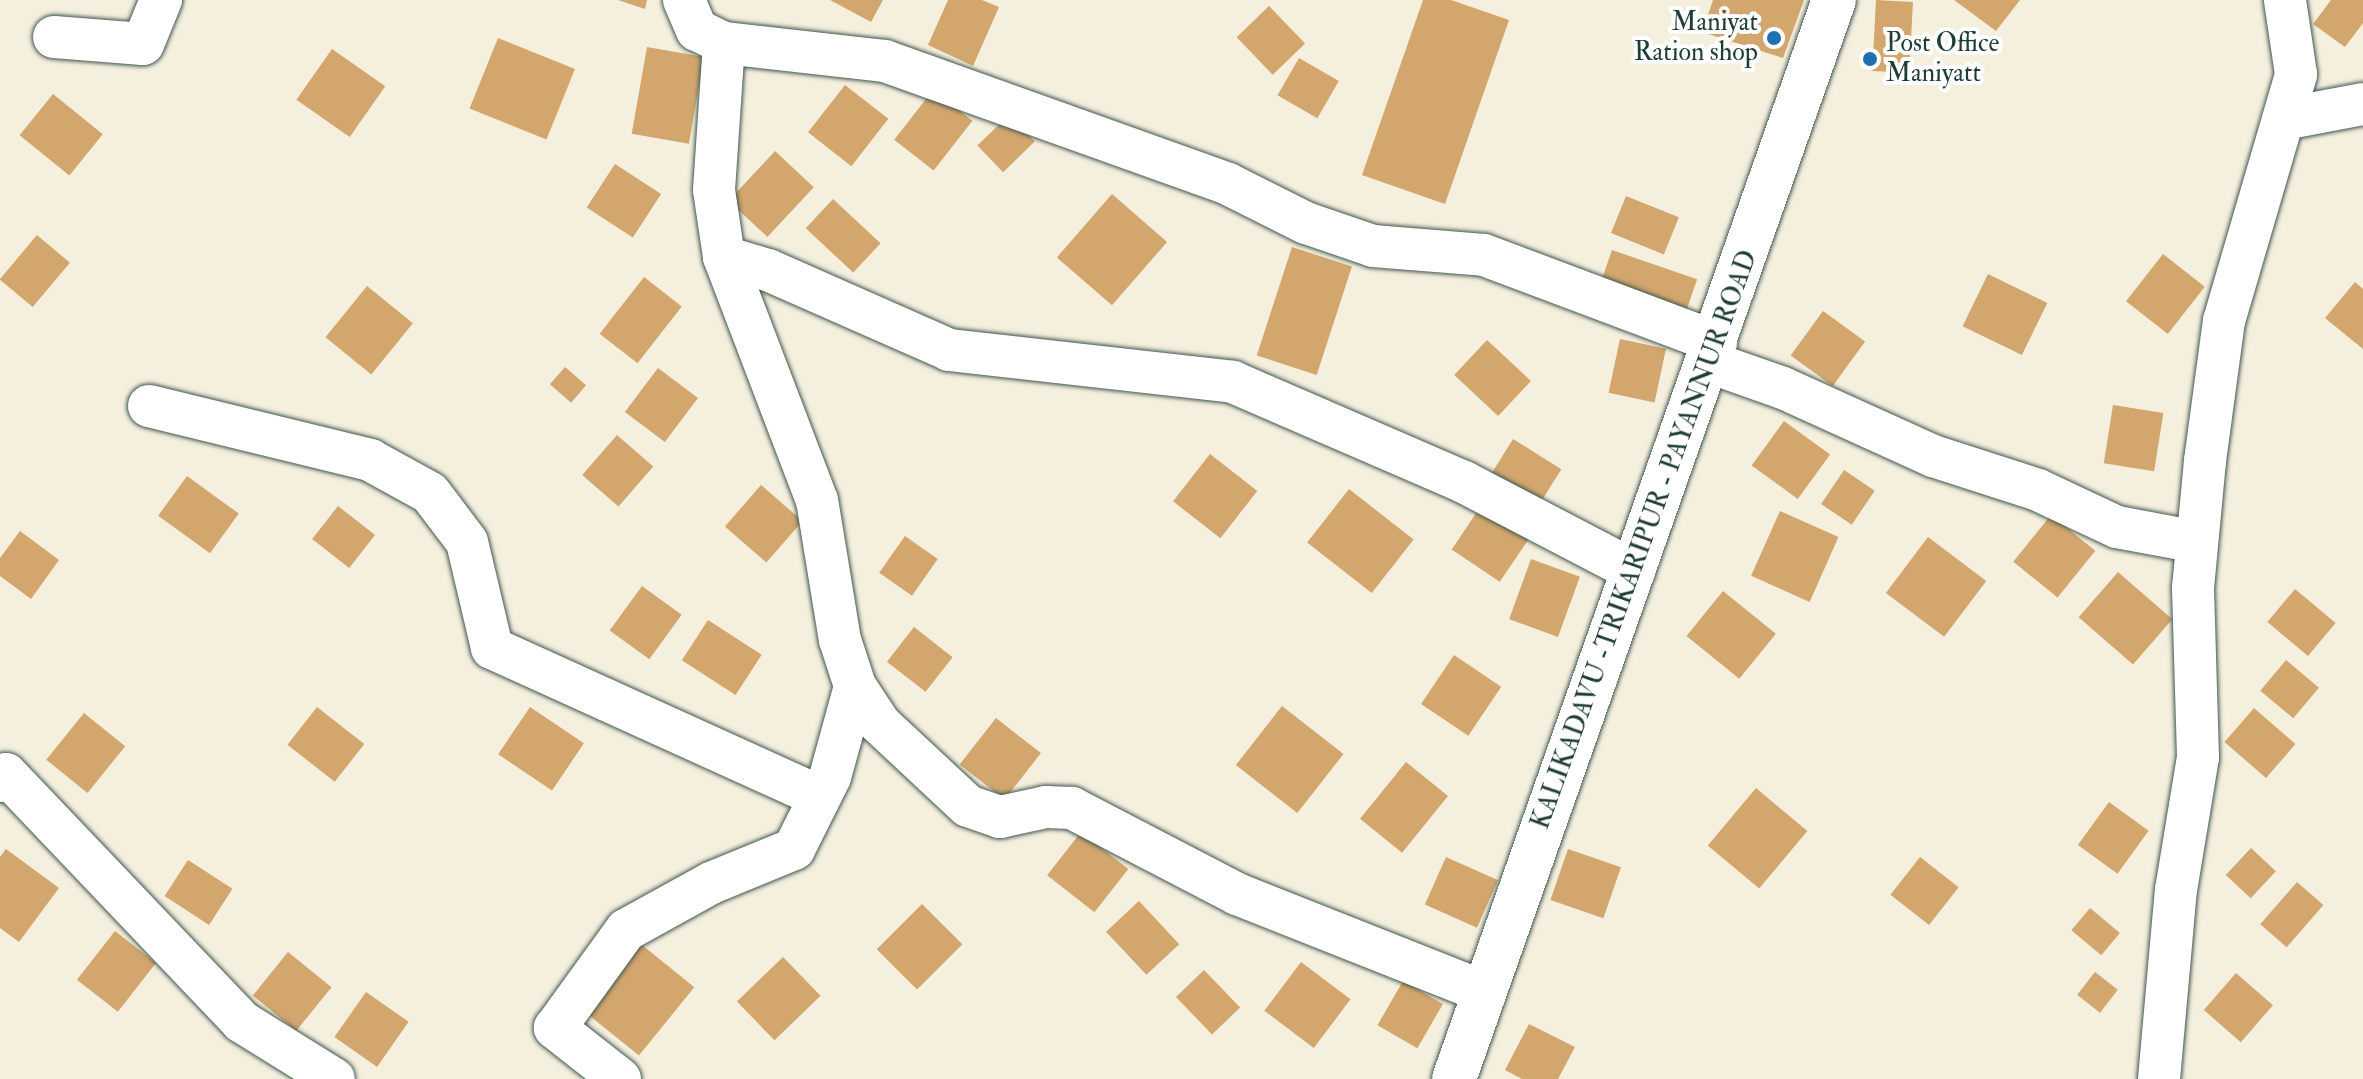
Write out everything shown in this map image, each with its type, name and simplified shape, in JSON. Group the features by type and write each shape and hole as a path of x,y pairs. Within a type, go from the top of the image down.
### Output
{"main road":[{"name":"KALIKADAVU -TRIKARIPUR - PAYANNUR ROAD","path":"1454,1079 1482,991 1712,352 1834,0"}],"street":[{"path":"54,37 143,44 161,0"},
{"path":"684,0 697,30 724,43 885,61 1228,184 1306,223 1360,241 1484,255 1712,352 1933,456 2038,490 2117,527 2197,542"},
{"path":"2159,1079 2176,890 2198,757 2193,588 2197,542 2224,321 2296,74 2285,0"},
{"path":"724,43 714,190 724,257 817,500 840,640 855,686 880,724 968,806 1000,817 1046,807 1072,808 1237,894 1482,991"},
{"path":"2284,119 2363,104"},
{"path":"724,257 768,270 949,350 1233,382 1464,482 1634,571"},
{"path":"149,406 370,460 430,493 467,542 492,648 820,797"},
{"path":"620,1079 555,1028 626,930 711,883 794,849 820,797 855,686"},
{"path":"0,781 6,774 242,1022 334,1079"}],"building":[{"path":"618,0 647,0 645,9"},
{"path":"830,0 883,0 871,22"},
{"path":"948,0 982,0 999,7 973,66 928,45"},
{"path":"1423,0 1451,0 1509,20 1445,204 1362,175"},
{"path":"1713,0 1804,0 1783,58 1702,32"},
{"path":"1876,0 1913,2 1909,73 1872,71"},
{"path":"1954,0 2020,0 1996,31"},
{"path":"2331,0 2363,0 2363,23 2345,47 2313,24"},
{"path":"1269,6 1305,43 1273,75 1237,37"},
{"path":"498,38 575,69 546,140 470,108"},
{"path":"647,47 704,57 689,144 632,134"},
{"path":"332,49 385,86 350,137 296,100"},
{"path":"1299,58 1339,81 1317,118 1278,95"},
{"path":"845,85 888,119 851,166 808,132"},
{"path":"933,90 972,121 934,170 894,140"},
{"path":"53,94 103,134 69,175 20,135"},
{"path":"1009,115 1035,142 1003,172 977,146"},
{"path":"775,151 814,187 767,237 729,201"},
{"path":"615,164 661,194 633,238 587,208"},
{"path":"1112,194 1167,242 1112,305 1057,257"},
{"path":"1626,196 1679,217 1664,254 1611,233"},
{"path":"833,199 881,243 853,273 806,228"},
{"path":"37,235 70,263 33,307 0,279"},
{"path":"1292,247 1352,266 1317,375 1257,355"},
{"path":"1612,250 1697,279 1686,312 1601,283"},
{"path":"2163,254 2205,287 2168,334 2126,301"},
{"path":"1988,274 2047,303 2022,355 1963,326"},
{"path":"644,277 682,307 637,363 600,334"},
{"path":"2355,282 2363,289 2363,349 2325,318"},
{"path":"367,286 413,323 371,374 325,337"},
{"path":"1823,311 1865,342 1833,386 1791,355"},
{"path":"1620,339 1666,349 1655,403 1609,393"},
{"path":"1487,340 1531,381 1498,416 1454,375"},
{"path":"565,367 586,385 571,403 550,384"},
{"path":"658,368 698,398 665,442 625,412"},
{"path":"2113,405 2163,413 2154,471 2104,463"},
{"path":"1784,421 1830,455 1798,499 1752,465"},
{"path":"617,435 653,466 618,506 582,475"},
{"path":"1513,439 1561,469 1537,508 1489,478"},
{"path":"1210,454 1257,491 1220,538 1173,501"},
{"path":"1844,470 1875,491 1852,525 1821,504"},
{"path":"187,476 239,514 210,553 158,516"},
{"path":"761,485 803,521 766,563 725,527"},
{"path":"1349,489 1414,539 1372,593 1307,543"},
{"path":"1483,503 1531,535 1500,582 1452,549"},
{"path":"338,506 375,535 349,568 312,539"},
{"path":"1780,511 1838,537 1810,602 1751,576"},
{"path":"2051,515 2095,551 2058,598 2013,562"},
{"path":"20,531 59,560 31,599 0,576 0,558"},
{"path":"905,536 938,559 912,596 879,573"},
{"path":"1928,537 1986,581 1944,637 1886,593"},
{"path":"1531,559 1580,577 1558,637 1509,619"},
{"path":"2118,572 2172,619 2133,665 2079,617"},
{"path":"642,586 682,615 649,659 610,630"},
{"path":"2295,589 2336,623 2308,656 2267,622"},
{"path":"1723,591 1776,634 1739,679 1686,636"},
{"path":"708,620 762,655 736,695 682,660"},
{"path":"914,627 953,657 926,692 887,662"},
{"path":"1454,655 1501,687 1468,736 1421,704"},
{"path":"2286,660 2319,688 2293,718 2260,691"},
{"path":"1282,706 1343,754 1297,813 1236,765"},
{"path":"317,707 364,744 335,782 287,745"},
{"path":"530,707 584,743 552,791 498,754"},
{"path":"2254,708 2296,744 2266,778 2224,742"},
{"path":"84,713 125,746 87,793 46,760"},
{"path":"996,718 1041,753 1005,800 960,764"},
{"path":"1406,762 1448,796 1402,853 1360,819"},
{"path":"1756,788 1807,831 1759,889 1708,845"},
{"path":"2109,802 2149,831 2117,874 2078,845"},
{"path":"1081,832 1128,869 1094,912 1047,875"},
{"path":"2251,848 2276,871 2251,898 2226,875"},
{"path":"6,849 59,888 19,942 0,928 0,857"},
{"path":"1568,849 1621,867 1603,918 1550,900"},
{"path":"1446,857 1498,880 1477,928 1425,905"},
{"path":"1920,857 1959,887 1929,925 1890,895"},
{"path":"188,860 232,889 209,925 165,896"},
{"path":"2297,882 2323,905 2287,947 2260,924"},
{"path":"1139,901 1179,944 1146,975 1106,932"},
{"path":"922,904 962,944 917,990 877,949"},
{"path":"2090,908 2120,933 2101,955 2071,930"},
{"path":"115,931 156,963 118,1012 77,980"},
{"path":"636,940 694,987 639,1056 581,1008"},
{"path":"288,952 332,987 296,1031 253,996"},
{"path":"783,957 821,996 774,1040 737,1001"},
{"path":"1301,962 1351,999 1314,1048 1264,1011"},
{"path":"1204,970 1240,1007 1212,1034 1176,997"},
{"path":"2095,972 2118,990 2100,1013 2077,995"},
{"path":"2236,973 2273,1005 2241,1042 2204,1010"},
{"path":"1403,981 1443,1004 1417,1048 1378,1025"},
{"path":"366,992 409,1022 377,1067 334,1037"},
{"path":"1529,1024 1575,1047 1558,1079 1522,1079 1505,1070"}],"place":[{"name":"Maniyat Ration shop","path":"1774,38"},
{"name":"Post Office Maniyatt","path":"1870,59"}]}
